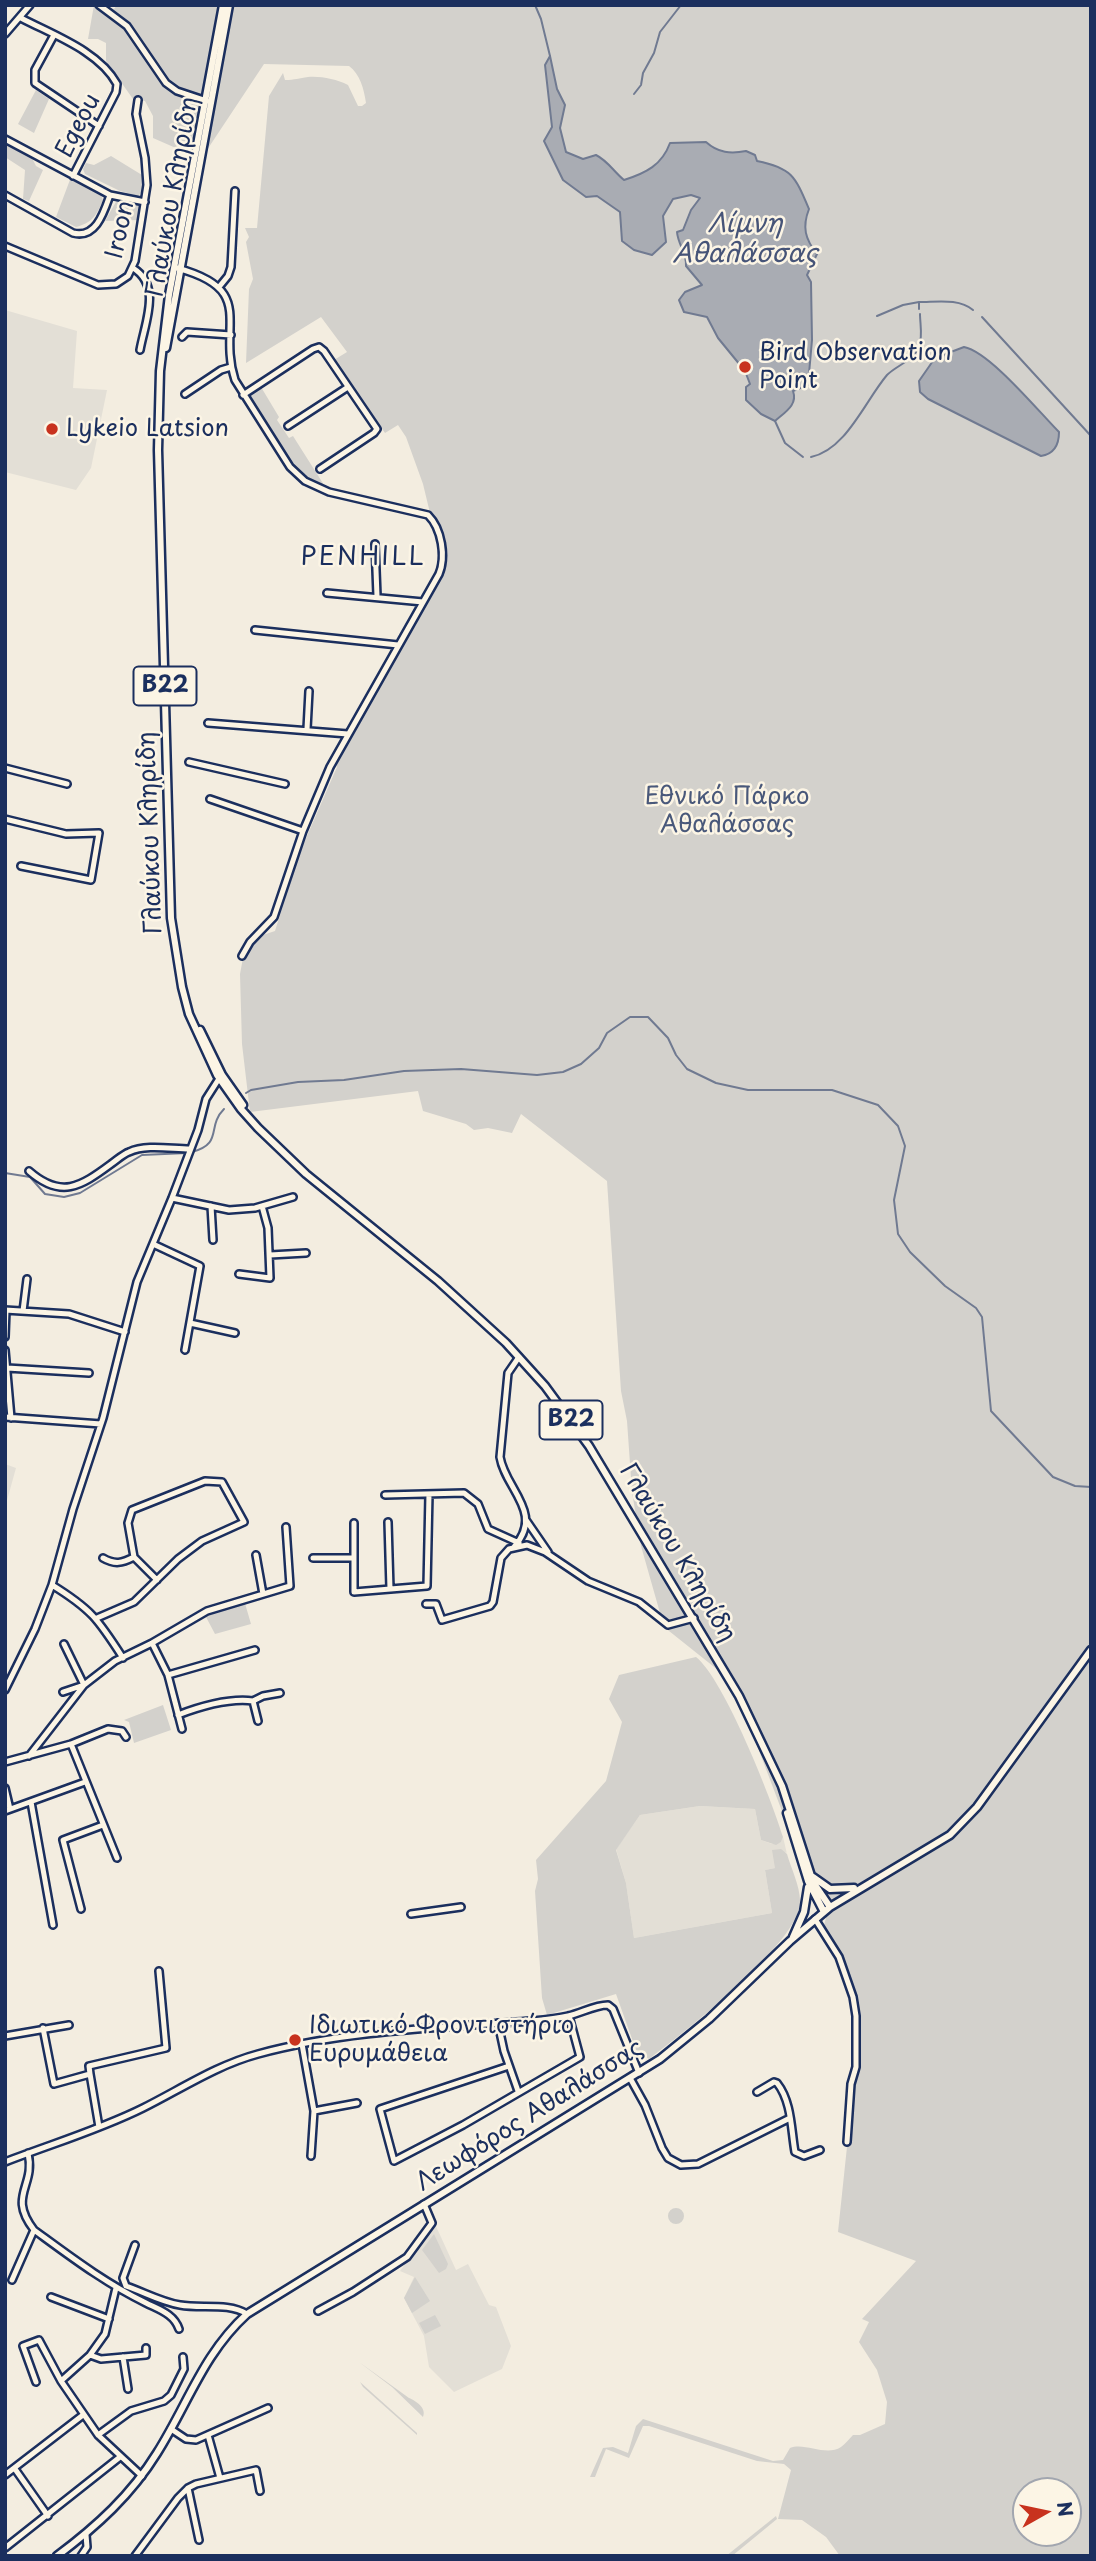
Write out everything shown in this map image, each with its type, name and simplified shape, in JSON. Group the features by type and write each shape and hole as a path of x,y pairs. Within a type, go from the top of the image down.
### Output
{"main road":[{"name":"Γλαύκου Κληρίδη","path":"208,102 223,5"},
{"name":"Γλαύκου Κληρίδη","path":"229,5 177,268 160,396 158,450 171,918 180,975 201,1033 221,1077 275,1144 306,1174 474,1312 519,1357 561,1406 589,1446 739,1696 782,1786 810,1873 827,1909"},
{"name":"Λεωφόρος Αθαλάσσας","path":"57,2556 111,2512 142,2476 214,2350 247,2314 639,2073 681,2044 827,1909 950,1835 977,1807 1091,1650"},
{"name":"Γλαύκου Κληρίδη","path":"775,1771 807,1881 827,1909"},
{"path":"810,1873 819,1883 830,1889 846,1890 865,1884"},
{"path":"790,1941 807,1899 807,1881"}],"street":[{"path":"5,34 30,5"},
{"path":"99,5 127,26 166,83 177,91 208,102"},
{"name":"Egeou","path":"21,18 98,61 117,82 117,90 73,176"},
{"path":"54,35 35,70 35,83 99,126"},
{"name":"Iroon","path":"5,246 98,285 120,283 128,276 133,268 147,178 136,114 138,100"},
{"path":"5,139 110,195 145,202"},
{"path":"219,287 231,267 235,191"},
{"path":"5,195 80,235 88,233 95,226 110,195"},
{"path":"133,268 145,277 150,292 140,350"},
{"path":"177,268 203,276 219,287 230,308 231,367 243,395 290,467 305,481 329,492 421,513 434,521 443,556 443,565 330,767 303,831 280,905 269,925 250,942 242,956"},
{"path":"182,337 187,332 231,335"},
{"path":"243,395 313,349 319,347 324,351 377,429 320,469"},
{"path":"185,394 221,370 231,367"},
{"path":"288,426 348,387"},
{"path":"375,544 377,596"},
{"path":"327,593 423,602"},
{"path":"255,630 398,645"},
{"path":"307,729 310,691"},
{"path":"208,723 348,734"},
{"path":"189,762 285,783"},
{"path":"5,768 67,784"},
{"path":"210,799 303,831"},
{"path":"5,818 66,834 100,833 91,880 21,866"},
{"path":"5,1690 35,1629 51,1585 73,1508 102,1424 137,1282 198,1130 206,1099 221,1077"},
{"path":"29,1171 43,1183 55,1188 77,1185 129,1152 143,1148 190,1149"},
{"path":"172,1198 229,1210 262,1206 293,1197"},
{"path":"211,1206 213,1240"},
{"path":"239,1274 270,1278 268,1228 262,1206"},
{"path":"153,1244 200,1266 185,1350"},
{"path":"270,1255 306,1253"},
{"path":"23,1311 27,1279"},
{"path":"5,1337 6,1310 69,1314 125,1332"},
{"path":"190,1323 235,1333"},
{"path":"5,1350 8,1417 102,1424"},
{"path":"519,1357 508,1373 501,1465 518,1495 526,1520 551,1555"},
{"path":"7,1368 89,1373"},
{"path":"97,1618 134,1602 158,1580 178,1559 202,1541 244,1521 222,1482 205,1481 132,1510 128,1523 134,1557 158,1580"},
{"path":"385,1495 464,1493 478,1504 488,1529 516,1544 527,1545 551,1555 588,1581 639,1602 668,1625 694,1618"},
{"path":"354,1523 354,1592 427,1586 429,1494"},
{"path":"426,1604 436,1604 443,1620 490,1606 501,1558 523,1536 526,1520"},
{"path":"388,1522 390,1589"},
{"path":"29,1756 84,1685 114,1661 152,1643 207,1611 290,1586 286,1527"},
{"path":"256,1555 263,1594"},
{"path":"103,1558 112,1564 134,1557"},
{"path":"313,1558 354,1558"},
{"path":"51,1585 97,1618 123,1658"},
{"path":"152,1643 167,1675 182,1729"},
{"path":"64,1644 84,1685"},
{"path":"167,1675 255,1650"},
{"path":"63,1692 84,1685"},
{"path":"178,1715 239,1701 253,1702 263,1696 279,1693"},
{"path":"253,1702 258,1721"},
{"path":"5,1762 71,1744 108,1729 122,1731 126,1737"},
{"path":"71,1744 117,1858"},
{"path":"5,1788 8,1810 85,1782"},
{"path":"31,1802 53,1925"},
{"path":"81,1909 63,1840 103,1825"},
{"path":"411,1914 461,1907"},
{"path":"816,1919 839,1957 853,1997 856,2016 856,2067 851,2083 846,2142"},
{"path":"99,2127 89,2066 166,2048 159,1971"},
{"path":"5,2162 99,2127 213,2071 258,2054 330,2038 569,2016 600,2005 608,2005 613,2009 639,2073"},
{"path":"509,2066 380,2109 394,2161 463,2125 580,2057 569,2016"},
{"path":"498,2023 518,2091"},
{"path":"5,2036 69,2025"},
{"path":"43,2028 54,2084 90,2074"},
{"path":"302,2044 314,2110 311,2156"},
{"path":"630,2078 645,2105 662,2148 668,2158 681,2165 698,2164 790,2118"},
{"path":"757,2092 774,2082 777,2083 785,2094 795,2152 804,2156 820,2150"},
{"path":"314,2110 357,2103"},
{"path":"28,2153 30,2172 21,2199 26,2220 34,2230 116,2288 172,2316 179,2329"},
{"path":"317,2311 354,2292 407,2257 432,2223 424,2204"},
{"path":"12,2280 34,2230"},
{"path":"135,2245 123,2278 126,2286 180,2305 237,2309 247,2314"},
{"path":"61,2382 89,2355 104,2334 116,2288"},
{"path":"51,2297 109,2319"},
{"path":"36,2382 23,2346 39,2340 61,2382 98,2435 142,2476"},
{"path":"89,2355 101,2359 146,2355 146,2348"},
{"path":"123,2357 128,2389"},
{"path":"98,2435 131,2411 171,2395 184,2369 183,2357"},
{"path":"171,2429 186,2440 196,2440 268,2408"},
{"path":"5,2476 83,2415"},
{"path":"208,2435 220,2478"},
{"path":"5,2548 120,2457"},
{"path":"15,2469 48,2516"},
{"path":"135,2556 178,2498 195,2484 256,2470 261,2491"},
{"path":"188,2488 199,2540"},
{"path":"81,2556 87,2547 86,2535"}],"shaded area":[{"name":"Lykeio Latsion","path":"5,310 77,331 73,388 107,390 91,468 76,490 5,472"},
{"path":"5,1464 16,1468 6,1504 5,1504"},
{"path":"700,1806 755,1809 761,1840 772,1844 781,1842 783,1837 787,1854 786,1852 775,1868 765,1870 772,1913 634,1938 626,1883 616,1849 640,1815"},
{"path":"435,2224 456,2270 468,2264 489,2305 496,2307 511,2346 502,2369 454,2392 429,2367 424,2336 404,2298 414,2277 400,2271"}],"green space":[{"name":"Εθνικό Πάρκο Αθαλάσσας","path":"94,5 114,9 117,5 1091,5 1091,2556 840,2556 826,2537 802,2520 778,2519 791,2470 784,2464 757,2461 649,2426 643,2426 629,2458 606,2449 595,2477 590,2477 603,2448 613,2447 628,2453 636,2426 643,2419 773,2461 783,2460 790,2448 835,2450 853,2435 860,2435 885,2424 887,2402 877,2370 859,2342 869,2322 862,2319 916,2261 838,2232 859,2033 852,1991 838,1950 824,1925 826,1918 813,1893 733,1682 664,1627 641,1546 632,1492 627,1421 621,1391 607,1181 521,1114 512,1133 488,1128 474,1130 466,1124 423,1111 418,1091 250,1112 242,1044 240,974 243,958 263,935 275,931 300,852 337,767 335,761 446,564 442,538 430,513 406,437 398,425 385,433 334,360 347,352 321,317 246,363 249,289 253,279 246,242 249,237 245,228 257,228 269,96 283,73 285,80 318,77 348,85 358,106 362,106 366,103 361,82 349,66 264,64 201,159 153,138 153,116 145,101 133,99 106,61 106,43 98,39 88,39"},
{"path":"36,90 49,99 34,133 18,124"},
{"path":"5,142 32,158 36,166 43,170 29,201 23,199 25,170 5,157"},
{"path":"111,156 142,175 144,190 138,196 120,191 85,174 83,169 86,163 94,165"},
{"path":"71,177 101,195 103,200 93,218 76,227 56,217"},
{"path":"117,200 137,204 140,208 139,220 105,221"},
{"path":"261,387 279,417 277,420 289,438 293,436 324,485 300,471 280,448 249,396"},
{"path":"244,1600 251,1624 215,1634 206,1617"},
{"path":"696,1657 720,1689 733,1714 769,1796 783,1837 776,1845 761,1840 755,1809 700,1806 640,1815 616,1850 626,1883 634,1938 772,1913 765,1870 775,1868 772,1850 781,1849 787,1854 800,1901 795,1919 761,1962 712,2009 649,2059 636,2050 616,1994 547,2015 542,1998 535,1891 538,1879 536,1860 606,1781 622,1722 609,1699 619,1675"},
{"path":"163,1705 171,1730 134,1743 129,1722 124,1720"},
{"path":"673,2208 679,2208 684,2216 682,2222 673,2224 668,2219 668,2213"},
{"path":"434,2234 448,2264 446,2269 439,2273 422,2250"},
{"path":"415,2277 430,2301 412,2313 404,2298"},
{"path":"435,2315 441,2326 425,2334 419,2323"},
{"path":"359,2362 418,2403 423,2417 392,2387"},
{"path":"360,2382 417,2433 417,2435 363,2387"},
{"path":"776,2516 777,2519 732,2556 726,2556"}],"water":[{"name":"Λίμνη Αθαλάσσας","path":"550,56 557,89 565,105 560,128 566,152 583,159 596,155 624,180 658,163 670,143 706,142 725,152 746,151 755,155 757,161 785,171 796,181 809,209 806,233 817,254 807,275 811,282 812,340 808,385 793,391 792,404 775,421 761,414 746,400 746,387 750,384 745,371 718,338 707,317 684,312 679,300 685,292 702,285 686,266 677,232 683,230 691,210 700,198 691,195 673,199 663,216 666,242 652,255 634,250 622,241 620,212 597,196 586,197 563,180 544,141 552,127 545,65"},
{"path":"964,347 975,351 1000,371 1059,432 1057,445 1052,451 1041,456 928,399 920,392 919,381 935,358"}],"waterway":[{"path":"535,5 550,56"},
{"path":"634,94 641,85 643,73 654,53 660,32 681,5"},
{"path":"919,309 919,302 948,302 973,310"},
{"path":"877,316 903,305 919,302"},
{"path":"811,457 835,445 854,423 887,375 914,355 921,339 920,314"},
{"path":"982,317 1091,436"},
{"path":"775,421 785,443 803,457"},
{"path":"246,1093 298,1082 344,1080 404,1071 461,1069 537,1075 563,1072 581,1064 599,1048 607,1033 630,1017 648,1017 668,1038 687,1069 716,1083 748,1090 832,1090 878,1105 898,1126 905,1146 894,1200 898,1234 910,1252 945,1286 976,1308 982,1317 991,1411 1053,1477 1075,1486 1091,1487"},
{"path":"192,1152 208,1144 224,1109"},
{"path":"5,1173 30,1177 45,1194 64,1197 80,1193 142,1155 187,1153"}],"place":[{"name":"Bird Observation Point","path":"745,367"},
{"name":"Lykeio Latsion","path":"52,429"},
{"name":"Ιδιωτικό Φροντιστήριο Ευρυμάθεια","path":"295,2040"}],"district":[{"name":"PENHILL","path":"363,558"}]}
